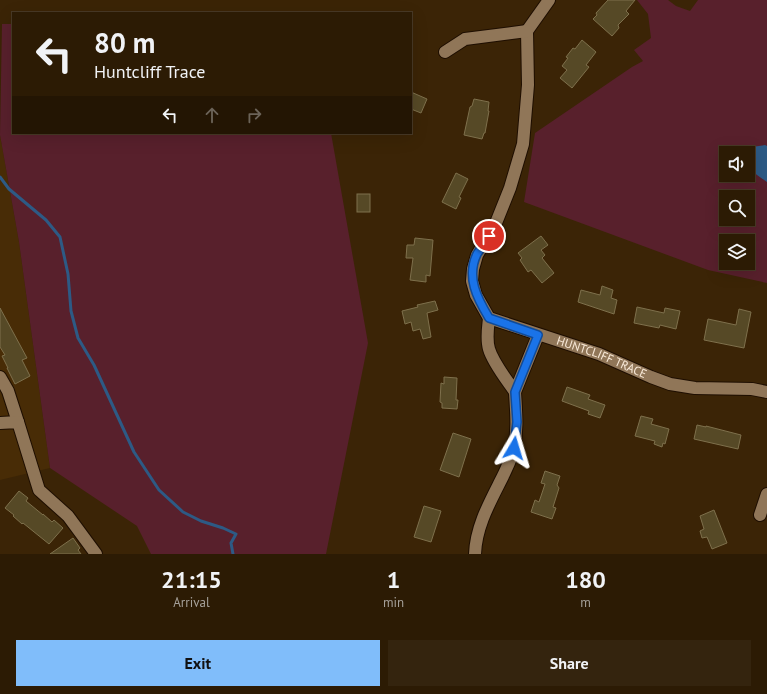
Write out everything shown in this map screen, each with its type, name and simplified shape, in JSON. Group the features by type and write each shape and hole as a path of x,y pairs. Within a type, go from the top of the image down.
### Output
{"street":[{"path":"515,392 493,358 489,349 487,335 489,318 476,295 472,281 473,269 477,255 496,223 510,188 523,144 528,85 527,31 549,0"},
{"path":"445,52 465,39 527,31"},
{"name":"HUNTCLIFF TRACE","path":"489,318 599,354 670,384 695,388 752,389 767,392"},
{"path":"475,554 475,540 481,522 508,465 514,448 517,422 515,392 538,335"},
{"path":"0,377 8,391 39,490 68,516 96,554"},
{"path":"0,423 18,422"},
{"path":"760,515 767,494"}],"shaded area":[{"path":"637,0 668,0 676,6 690,11 698,0 767,0 767,283 708,270 524,202 535,133 643,61 634,50 651,38 648,14"},
{"path":"2,24 12,24 12,134 331,134 368,343 326,554 151,554 137,526 50,468 19,242 0,135"},
{"path":"0,135 19,242 50,468 0,480"}],"water":[{"path":"767,146 767,182 755,173 755,147"}],"building":[{"path":"608,0 635,0 626,11 629,14 618,25 619,28 612,36 593,19 597,15 596,13"},
{"path":"582,40 596,52 586,65 589,67 572,88 560,78 567,70 562,66 568,58 566,57"},
{"path":"412,92 427,99 421,113 412,109"},
{"path":"474,99 489,102 485,133 482,139 464,135 470,107 472,106"},
{"path":"456,173 468,179 459,197 461,198 456,209 442,202"},
{"path":"357,194 370,194 370,212 357,212"},
{"path":"541,236 548,245 541,250 545,255 542,258 554,273 542,283 531,270 528,272 520,260 522,258 518,253"},
{"path":"415,238 433,240 430,276 426,275 426,282 410,280 413,258 406,258 407,245 414,245"},
{"path":"602,286 613,290 611,298 617,300 614,314 578,302 581,290 600,295"},
{"path":"435,301 438,310 427,313 431,337 423,339 420,329 413,331 411,322 405,324 402,311 418,307 417,305"},
{"path":"637,307 664,313 665,308 680,311 676,329 660,325 659,328 634,323"},
{"path":"0,308 27,358 22,360 30,376 15,384 2,356 5,355 0,347"},
{"path":"739,309 751,312 744,348 704,340 708,319 736,325"},
{"path":"444,377 457,378 457,409 442,408 442,403 440,402 441,383 444,384"},
{"path":"567,387 590,395 588,399 605,405 600,418 588,414 589,411 562,401"},
{"path":"641,416 653,419 651,424 669,429 665,444 663,443 662,447 654,444 655,441 635,436"},
{"path":"697,425 741,435 738,449 694,439"},
{"path":"453,433 471,439 459,477 440,470"},
{"path":"545,471 560,476 557,485 559,488 553,507 556,508 552,519 531,512 535,500 539,502 545,484 541,483"},
{"path":"19,491 28,498 26,501 52,522 54,520 63,528 49,544 23,523 22,524 5,508"},
{"path":"424,506 441,511 431,542 414,537"},
{"path":"714,510 727,543 712,549 707,537 702,538 700,531 704,529 700,516"},
{"path":"73,538 80,548 78,550 81,554 50,554"}],"waterway":[{"path":"0,177 9,189 46,220 60,237 68,274 71,311 78,338 94,365 134,452 159,490 183,512 201,521 236,534 231,543 233,554"}],"route":[{"path":"489,236 477,255 473,269 472,281 476,295 489,318 538,335 515,392 517,422 514,448"}]}
